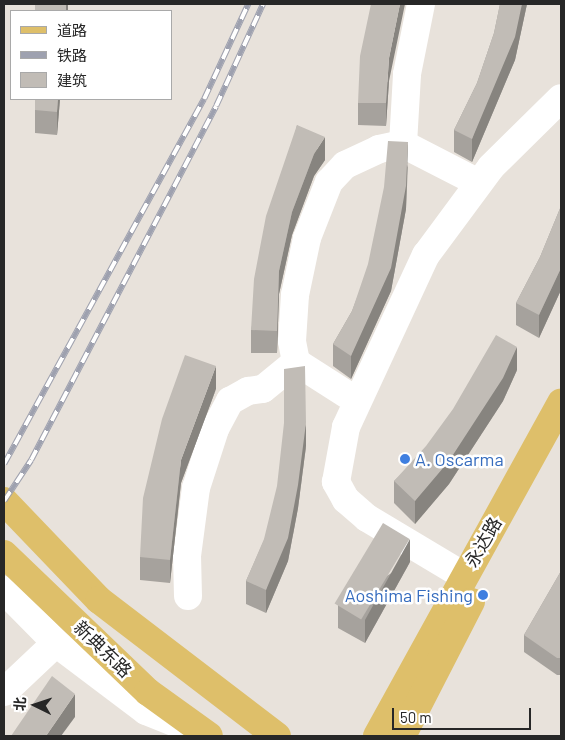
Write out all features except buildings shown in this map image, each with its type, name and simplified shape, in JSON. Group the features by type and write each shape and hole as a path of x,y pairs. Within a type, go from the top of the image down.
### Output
{"main road":[{"name":"永达路","path":"376,736 561,402"},
{"name":"永达路","path":"402,736 561,434"},
{"path":"4,501 99,600 277,736"},
{"name":"新典东路","path":"4,554 148,692 208,736"}],"street":[{"path":"403,144 407,74 421,4"},
{"path":"464,576 367,518 346,500 336,482 346,427 426,255 479,183 561,98"},
{"path":"357,401 296,362 292,341 295,295 307,238 329,182 345,165 379,149 403,144 479,183"},
{"path":"188,596 187,556 196,488 215,429 230,401 248,391 263,389 296,362"},
{"path":"4,590 56,643 146,711 208,736"},
{"path":"4,692 56,643"}],"railway":[{"path":"4,464 204,99 248,4"},
{"path":"4,501 31,460 216,106 263,4"}],"place":[{"name":"A. Oscarma","path":"405,459"},
{"name":"Aoshima Fishing","path":"483,595"}]}
